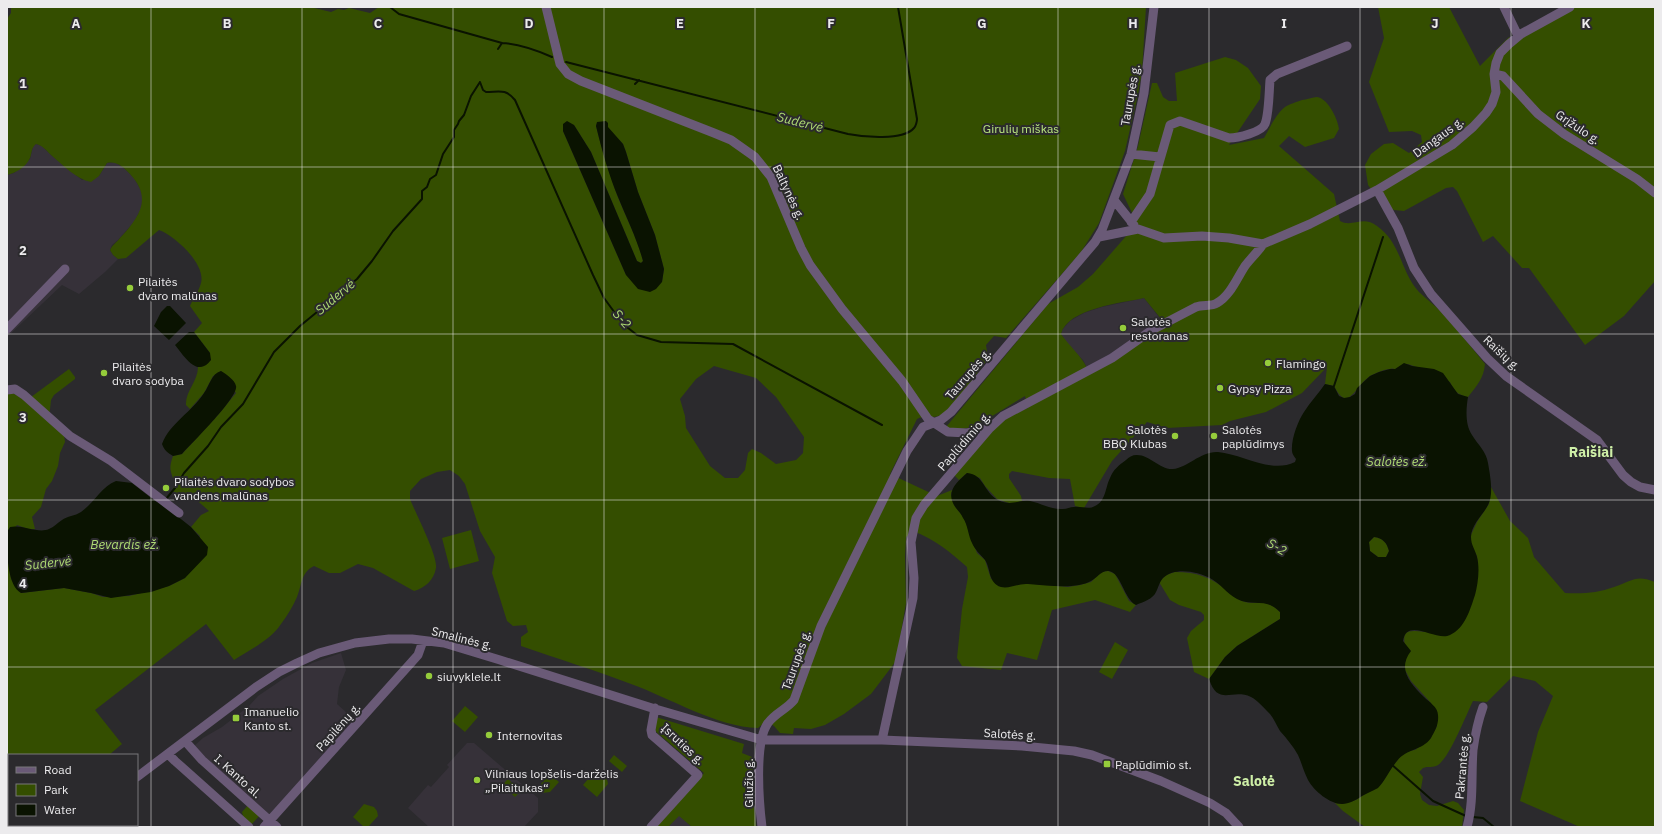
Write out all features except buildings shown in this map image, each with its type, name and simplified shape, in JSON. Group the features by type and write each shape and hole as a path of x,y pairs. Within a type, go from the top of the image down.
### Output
{"street":[{"name":"Baltynės g.","path":"546,7 558,61 568,74 581,81 731,140 755,157 771,177 801,248 817,276 842,309 902,381 924,414 933,423"},
{"name":"Taurupės g.","path":"762,740 769,722 794,700 821,626 907,451 923,427 941,420 951,412 1098,237 1131,154 1144,93 1154,7"},
{"path":"1504,7 1518,36"},
{"name":"Dangaus g.","path":"1263,244 1310,224 1377,190 1437,155 1473,127 1492,104 1496,92 1494,74 1500,53 1518,36 1570,7"},
{"path":"1131,222 1150,194 1170,125 1180,121 1229,138 1236,138 1260,130 1265,124 1270,80 1277,74 1347,46"},
{"name":"Grįžulo g.","path":"1494,74 1503,76 1538,114 1564,134 1637,179 1655,193"},
{"path":"1131,154 1160,157"},
{"name":"Raišių g.","path":"1377,190 1398,228 1414,268 1432,294 1487,358 1506,376 1597,440 1623,475 1631,482 1640,487 1655,490"},
{"path":"1114,200 1138,229 1164,238 1202,236 1229,238 1263,244"},
{"path":"1098,237 1138,229"},
{"name":"Paplūdimio g.","path":"882,740 913,598 914,578 911,542 916,518 924,505 989,429 1002,416 1112,358 1152,330 1196,307 1217,304 1227,293 1246,265 1263,244"},
{"path":"7,329 65,269"},
{"path":"7,390 15,389 24,395 70,436 111,461 179,513"},
{"path":"933,423 948,432 967,433 989,429"},
{"name":"Smalinės g.","path":"138,776 269,678 291,666 319,654 368,641 389,639 444,644 762,740"},
{"name":"Papilėnų g.","path":"267,824 414,660 420,652 423,641"},
{"name":"Įsruties g.","path":"651,827 698,775 652,735 651,730 655,708"},
{"name":"Pakrantės g.","path":"1467,827 1471,799 1473,750 1476,731 1483,708"},
{"name":"Salotės g.","path":"762,740 882,740 1022,746 1074,751 1092,755 1154,778 1210,803 1226,813 1239,827"},
{"name":"Gilužio g.","path":"762,740 759,796 762,827"},
{"name":"I. Kanto al.","path":"185,741 202,760 267,824 277,827"},
{"path":"168,754 175,762 250,827"}],"shaded area":[{"path":"36,144 42,146 82,180 99,176 107,163 115,162 134,178 141,190 143,198 141,209 134,222 112,245 110,250 118,259 79,294 62,285 7,337 7,175 14,173 30,159 33,146"},
{"path":"1144,298 1162,321 1115,353 1087,368 1083,360 1067,344 1061,334 1062,330 1070,321 1084,313 1102,307"},
{"path":"341,653 346,670 339,687 337,704 356,721 270,815 194,746 203,738 222,727 249,706 258,696 283,679 312,663"},
{"name":"Vilniaus lopšelis-darželis „Pilaitukas“","path":"467,743 474,743 538,798 538,812 524,827 429,827 408,808 428,785 431,787 449,767 447,765"},
{"path":"679,815 692,827 668,827"}],"green space":[{"name":"Girulių miškas","path":"11,7 310,7 331,12 338,9 344,10 349,8 370,13 379,7 1146,7 1142,71 1138,94 1125,151 1099,223 1081,252 1006,338 994,336 986,345 988,359 952,405 941,415 917,419 890,474 937,496 952,490 951,494 954,505 964,518 977,553 985,560 991,579 1006,587 1024,583 1068,587 1091,582 1101,572 1108,571 1115,574 1129,601 1136,605 1130,612 1095,600 1052,610 1037,660 1007,653 1001,670 962,666 957,658 962,609 968,577 967,567 942,546 913,531 906,537 906,603 896,661 871,694 844,714 825,725 811,729 794,728 793,734 780,733 774,726 766,721 758,728 726,723 617,679 521,646 521,637 528,632 526,625 513,626 507,621 492,573 495,557 480,531 465,484 459,476 450,470 437,472 421,479 410,491 410,499 430,544 436,562 435,572 431,580 425,586 414,591 373,568 358,564 340,573 329,573 314,566 304,575 297,597 277,630 259,644 234,660 206,624 95,710 122,744 110,754 8,754 7,809 7,544 11,579 21,593 64,588 103,597 129,596 169,586 185,578 200,536 191,527 201,515 209,511 192,496 186,500 174,496 173,489 175,484 171,470 171,461 173,456 182,454 236,393 221,371 213,376 204,393 190,409 186,405 187,396 196,377 198,367 204,366 210,353 194,332 202,323 190,306 201,283 199,268 194,259 181,244 166,233 159,230 126,258 118,259 113,255 110,250 133,223 141,208 141,192 137,183 127,171 117,164 107,163 99,176 91,182 80,178 44,148 36,144 33,147 30,158 26,164 14,173 7,175 7,19 11,13","holes":["606,122 607,127 623,144 626,152 638,192 655,235 664,269 662,282 626,275 563,131 563,124 574,125 591,152 637,261 641,263 643,261 641,252 617,195 596,126 597,123","714,366 756,378 776,397 804,437 803,453 796,460 776,464 761,453 752,449 748,453 745,470 738,478 725,478 710,466 686,428 685,416 680,399 696,379"]},
{"path":"1378,7 1449,7 1480,66 1509,37 1513,40 1562,10 1560,7 1655,7 1655,281 1624,316 1585,345 1529,268 1522,268 1493,236 1483,242 1457,191 1453,187 1446,188 1404,211 1394,210 1382,204 1368,185 1365,165 1371,154 1384,144 1393,143 1409,153 1422,142 1421,135 1412,131 1389,132 1369,82 1384,38"},
{"path":"1225,57 1236,60 1248,68 1261,86 1260,99 1229,145 1264,138 1278,114 1289,105 1315,97 1325,102 1335,115 1339,129 1334,138 1305,147 1289,136 1279,146 1334,194 1340,221 1344,223 1362,221 1372,223 1385,233 1396,249 1408,275 1419,292 1448,319 1485,364 1481,378 1477,386 1468,397 1457,392 1450,382 1411,365 1405,364 1396,369 1380,371 1370,376 1352,395 1348,398 1343,398 1334,386 1325,384 1327,367 1302,393 1266,412 1230,421 1222,425 1167,428 1147,422 1112,461 1084,508 1075,506 1070,479 1049,478 1012,471 1009,474 1009,478 1021,496 1022,501 1012,504 997,499 980,478 967,473 959,480 954,475 995,427 1009,416 1028,408 1025,396 976,426 957,430 946,427 1048,304 1078,287 1093,274 1134,227 1134,217 1123,194 1138,146 1152,83 1157,83 1163,97 1169,101 1177,101 1175,73","holes":["1144,298 1162,320 1115,353 1087,368 1082,359 1061,334 1066,325 1074,318 1085,313 1097,308"]},
{"path":"69,369 75,379 54,395 51,400 49,419 64,435 65,442 60,453 58,466 52,481 46,489 41,507 32,517 35,529 28,529 17,525 7,538 7,392 27,400"},
{"path":"1491,487 1510,521 1528,538 1534,557 1565,593 1602,591 1638,578 1655,582 1655,827 1580,827 1520,801 1538,732 1553,696 1535,681 1513,676 1487,702 1473,701 1453,745 1443,761 1438,765 1423,768 1419,772 1423,777 1420,794 1422,800 1429,805 1437,806 1453,801 1458,803 1464,810 1462,827 1365,827 1343,811 1335,803 1342,804 1356,800 1382,783 1386,775 1402,754 1415,750 1430,739 1437,726 1431,703 1411,681 1404,668 1406,655 1404,638 1410,631 1424,632 1475,594 1478,567 1477,556 1471,545 1471,535 1477,522 1489,504"},
{"path":"471,530 479,561 450,569 442,538"},
{"path":"1374,537 1380,538 1386,543 1389,551 1386,557 1378,557 1370,551 1369,542"},
{"path":"1175,572 1203,576 1221,585 1238,599 1245,602 1267,603 1280,612 1280,619 1237,646 1225,657 1209,679 1194,672 1187,638 1191,631 1204,620 1204,615 1201,612 1179,605 1170,600 1159,582 1166,575"},
{"path":"1115,642 1128,650 1112,679 1099,672"},
{"path":"465,706 478,717 465,732 452,721"},
{"path":"656,717 744,744 742,753 752,757 753,798 756,827 692,827 679,816 668,827 655,827 704,773 653,729"},
{"path":"614,755 627,766 622,772 609,761"},
{"path":"594,772 604,775 608,784 597,797 583,785"},
{"path":"550,774 559,782 550,792 542,793 537,788"},
{"path":"508,779 521,791 515,797 502,785"},
{"path":"249,804 260,815 251,825 243,816 242,812"},
{"path":"364,804 374,807 378,816 368,827 364,827 353,817"}],"water":[{"path":"567,121 574,125 591,152 637,261 641,263 643,261 638,245 606,163 596,126 597,122 606,121 608,123 608,127 623,144 638,192 655,235 664,269 662,282 656,289 650,292 638,289 626,275 563,131 563,124"},
{"path":"167,306 170,306 186,323 169,340 154,326 161,312"},
{"path":"189,332 194,332 210,353 211,360 205,366 200,367 192,364 175,345"},
{"name":"Salotės ež.","path":"1404,363 1412,366 1434,369 1443,373 1458,394 1468,397 1468,427 1487,459 1491,495 1488,505 1473,528 1471,537 1478,561 1477,586 1469,612 1460,628 1450,635 1444,636 1423,631 1410,630 1406,634 1403,641 1411,651 1405,664 1407,676 1414,686 1438,712 1438,721 1435,730 1427,742 1405,754 1394,764 1378,788 1347,803 1342,804 1332,802 1314,788 1308,780 1298,755 1280,731 1271,715 1258,702 1251,697 1244,695 1221,695 1213,687 1209,679 1225,657 1237,646 1280,619 1280,612 1275,607 1264,603 1248,602 1237,599 1210,578 1186,571 1173,572 1163,578 1153,597 1136,605 1128,597 1117,576 1109,571 1101,573 1090,582 1073,586 1025,584 1001,587 992,579 985,560 973,545 965,521 952,500 951,495 954,487 967,473 973,474 981,480 993,497 1003,502 1011,503 1030,501 1059,509 1071,507 1093,507 1099,504 1103,498 1111,475 1115,470 1128,458 1135,455 1146,457 1168,469 1184,466 1212,452 1227,453 1266,465 1286,465 1295,462 1296,459 1292,453 1292,446 1295,430 1299,420 1306,408 1325,384 1334,386 1339,396 1344,398 1350,397 1355,394 1357,388 1370,376 1379,372 1395,369","holes":["1374,537 1384,541 1387,546 1389,551 1386,557 1378,557 1370,551 1369,542"]},
{"path":"221,371 228,375 234,382 236,386 235,392 223,410 182,454 173,456 166,451 162,444 170,430 194,406 206,390 211,380 218,372"},
{"name":"Bevardis ež.","path":"116,481 132,483 191,527 208,547 207,555 185,578 169,586 151,592 111,598 64,588 21,593 12,582 8,565 7,532 10,527 15,526 40,530 49,529 64,519 81,512 106,487"}],"waterway":[{"path":"390,7 399,14 502,43"},
{"name":"Sudervė","path":"566,62 848,134 873,137 901,135 909,132 915,127 917,119 898,7"},
{"name":"Sudervė","path":"498,49 502,43 527,48 552,57"},
{"name":"Sudervė","path":"635,84 639,80"},
{"name":"S-2","path":"480,82 483,90 486,92 505,92 515,100 604,298 623,324 637,335 661,342 733,344 882,425"},
{"name":"Sudervė","path":"166,499 184,473 208,446 221,427 243,404 274,352 300,326 357,279 393,231 422,199 422,191 427,187 430,179 436,175 443,154 454,137 454,130 464,115 471,96 480,82"},
{"path":"1334,386 1383,237"},
{"name":"S-2","path":"1391,764 1433,801 1466,816"},
{"name":"S-2","path":"1473,817 1483,818 1494,827"}],"place":[{"name":"Pilaitės dvaro malūnas","path":"130,288"},
{"name":"Salotės restoranas","path":"1123,328"},
{"name":"Flamingo","path":"1268,363"},
{"name":"Pilaitės dvaro sodyba","path":"104,373"},
{"name":"Gypsy Pizza","path":"1220,388"},
{"name":"Salotės BBQ Klubas","path":"1175,436"},
{"name":"Salotės paplūdimys","path":"1214,436"},
{"name":"Pilaitės dvaro sodybos vandens malūnas","path":"166,488"},
{"name":"siuvyklele.lt","path":"429,676"},
{"name":"Imanuelio Kanto st.","path":"236,718"},
{"name":"Internovitas","path":"489,735"},
{"name":"Paplūdimio st.","path":"1107,764"},
{"name":"Vilniaus lopšelis-darželis „Pilaitukas“","path":"477,780"}],"district":[{"name":"Raišiai","path":"1591,452"},
{"name":"Salotė","path":"1254,781"}]}
